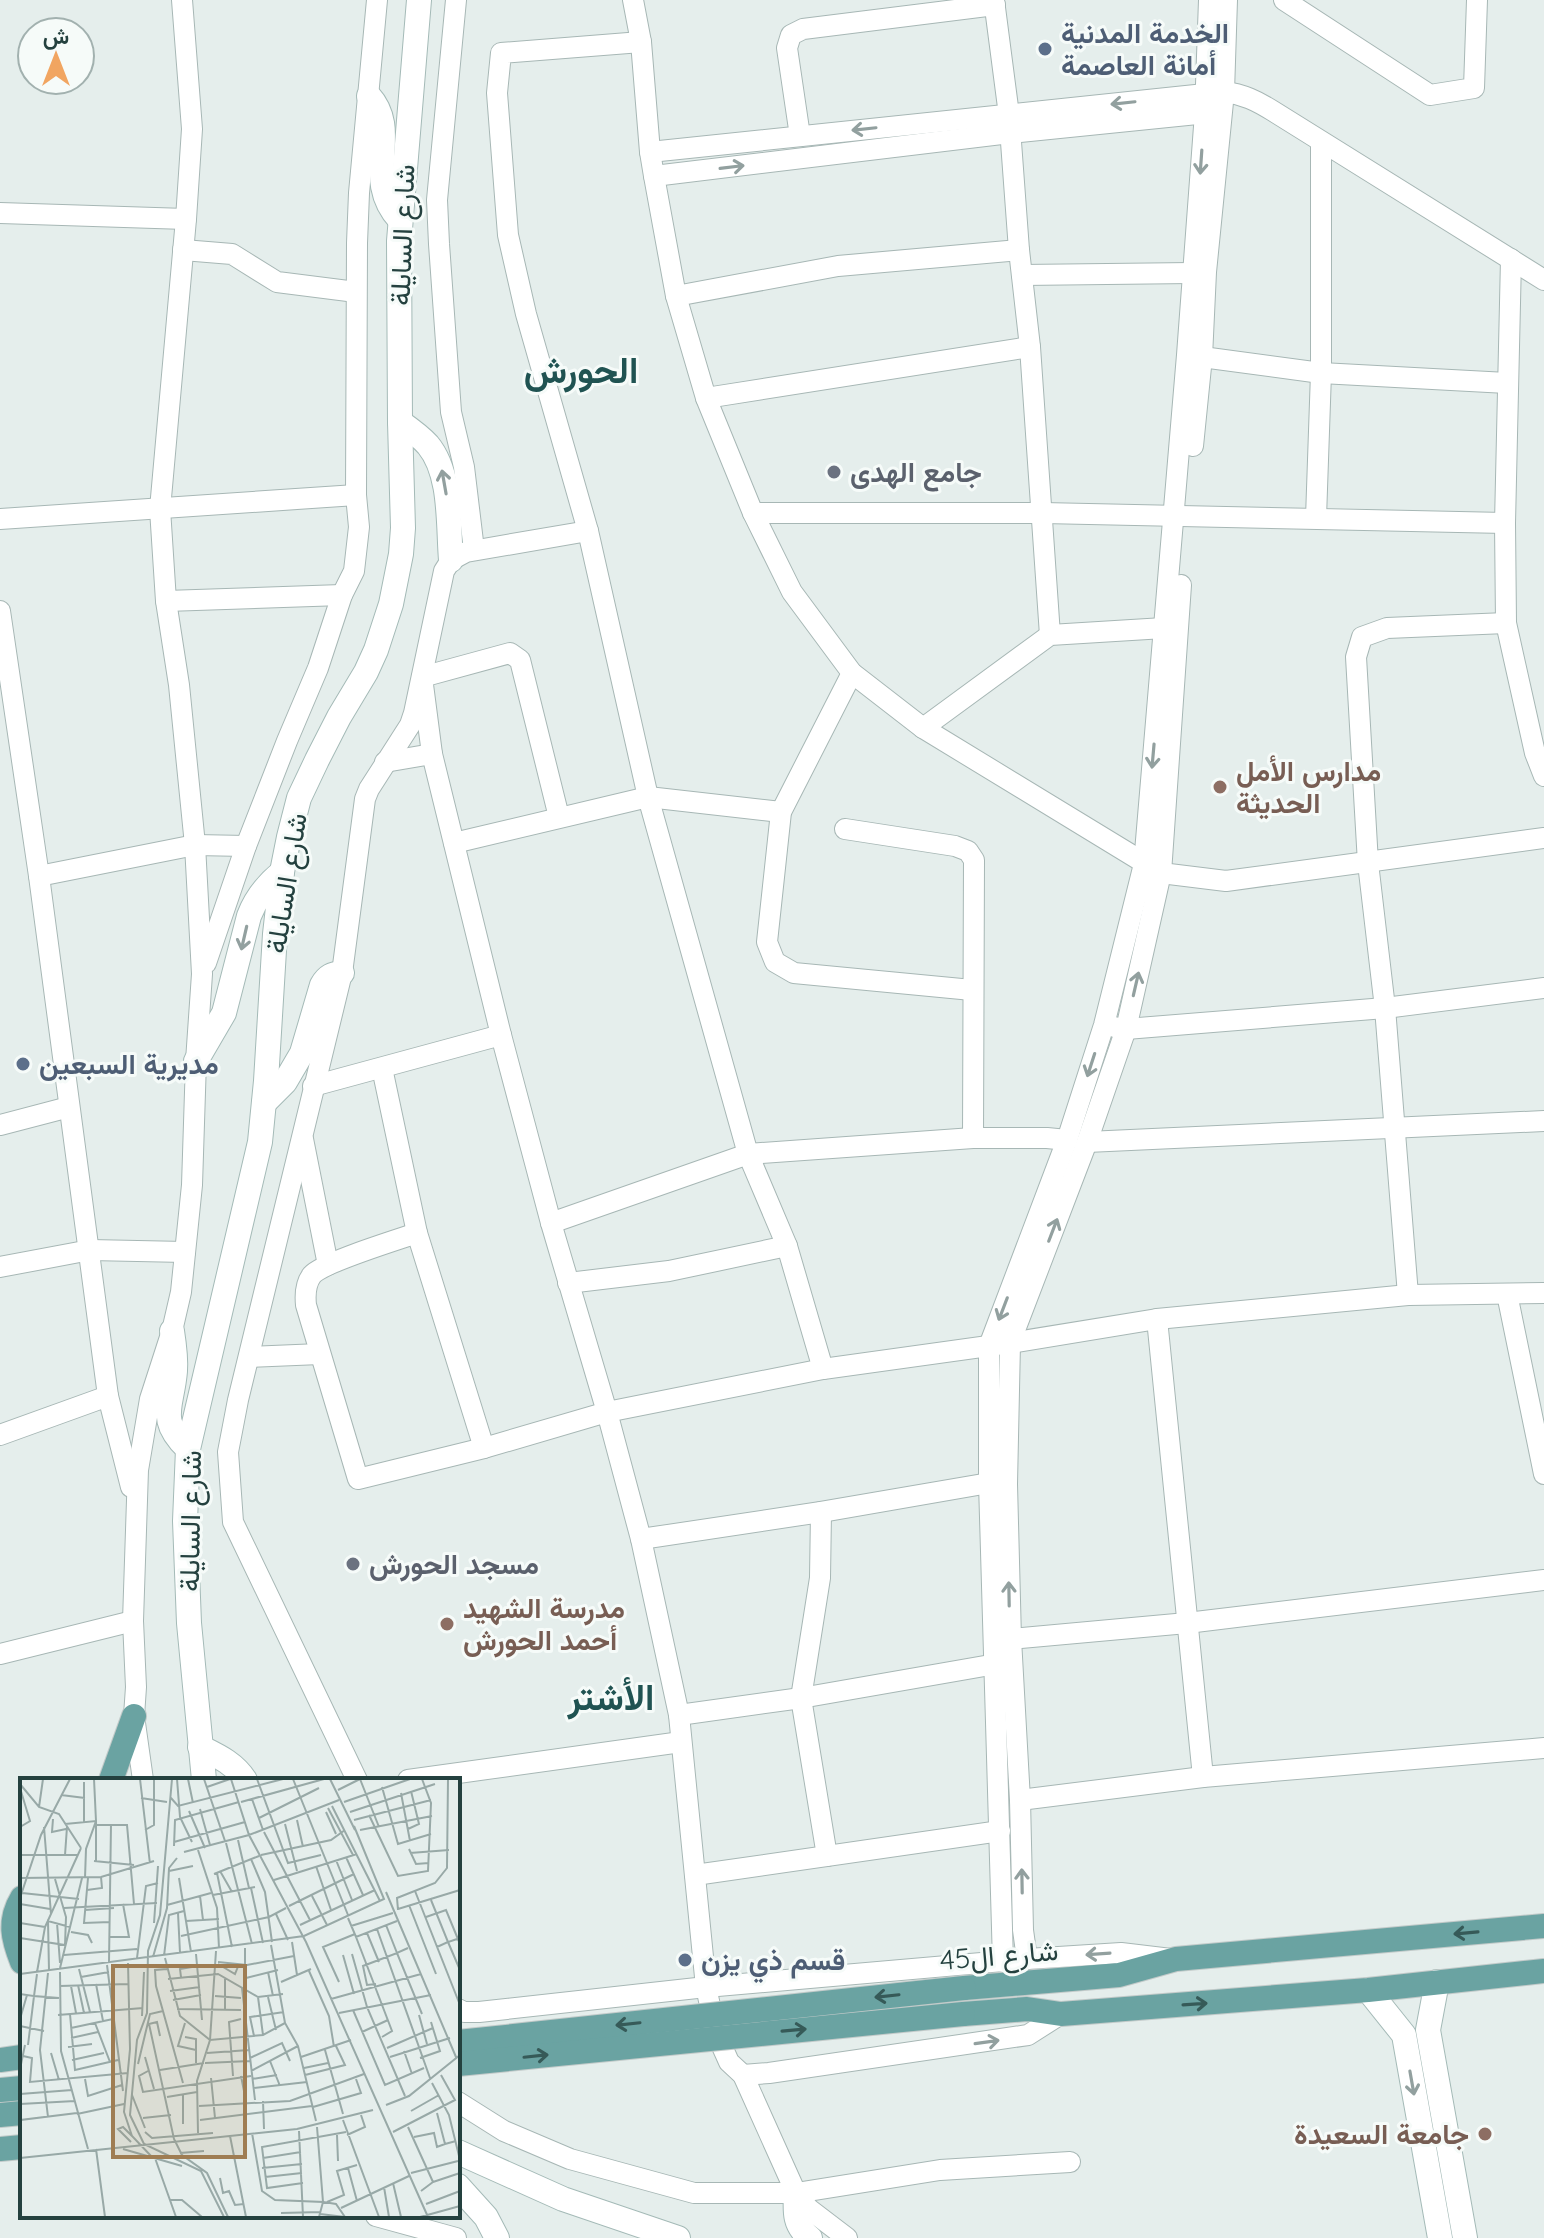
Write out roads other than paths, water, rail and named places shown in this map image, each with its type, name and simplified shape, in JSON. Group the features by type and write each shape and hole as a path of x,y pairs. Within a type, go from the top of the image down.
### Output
{"main road":[{"name":"شارع السايلة","path":"204,1778 185,1521 188,1449 255,1164 264,1103 282,872 299,798 376,650 399,567 403,528 398,289 400,220 419,0"},
{"path":"369,96 380,111 382,121 384,197 400,220"},
{"path":"400,422 431,448 442,471 451,560"},
{"path":"196,1061 224,1013 254,903 261,891 282,872"},
{"path":"264,1103 285,1082 302,1053 326,978 342,973"},
{"path":"172,1331 175,1372 168,1417 170,1428 188,1449"},
{"path":"112,1778 134,1716"},
{"path":"200,1747 229,1762 243,1778"},
{"path":"20,1901 15,1910 12,1932 20,1956"},
{"name":"شارع ال45","path":"460,2042 964,1988 1119,1975 1176,1959 1544,1926"},
{"name":"شارع ال45","path":"460,2064 963,2014 1027,2009 1061,2014 1368,1990 1544,1971"},
{"path":"1437,1982 1428,2030 1465,2238"},
{"path":"1368,1990 1404,2035 1440,2238"},
{"path":"1404,2035 1411,2027 1428,2030"},
{"path":"0,2090 20,2088"},
{"path":"0,2115 20,2113"},
{"path":"0,2149 20,2147"},
{"path":"460,2153 563,2199 678,2238"},
{"path":"460,2188 486,2217 497,2238"},
{"path":"796,2193 794,2216 801,2231 810,2238"}],"street":[{"path":"143,1778 134,1716 133,1621 138,1470 150,1399 181,1292 192,1185 202,974 195,845 179,685 166,601 160,509 192,129 182,0"},
{"path":"202,974 246,846 354,571 358,550 356,292 359,193 377,0"},
{"path":"456,0 437,200 451,412 466,479 474,550"},
{"path":"633,0 641,42 650,152 676,296 706,398 753,513 792,592 852,673 923,728 1152,868 1226,881 1544,838"},
{"path":"1077,1141 1104,1025 1152,868 1164,628 1202,357 1214,103 1209,0"},
{"path":"1003,1962 989,1483 1000,1344 1077,1141 1126,1029 1152,868 1180,516 1192,273 1227,0"},
{"path":"1284,0 1430,95 1474,88 1477,0"},
{"path":"800,136 787,48 791,35 803,29 995,2 1030,347 1050,635"},
{"path":"641,42 501,53 497,93 508,235 526,314 588,531 648,797 748,1154 787,1246 823,1369"},
{"path":"654,176 1009,124 1214,103 1234,93 1255,100 1544,279"},
{"path":"650,152 800,136 1009,124"},
{"path":"1316,518 1321,373 1321,142"},
{"path":"0,213 186,219"},
{"path":"183,250 232,254 277,282 356,292"},
{"path":"676,296 838,266 1019,250"},
{"path":"1511,259 1506,623 1535,753 1544,776"},
{"path":"1022,275 1192,273"},
{"path":"706,398 1030,347"},
{"path":"1202,357 1321,373 1507,383"},
{"path":"0,519 356,495"},
{"path":"753,513 1043,513 1505,523"},
{"path":"356,1778 233,1522 228,1452 342,973 363,809 369,789 410,725 444,571 458,555 474,550 588,531"},
{"path":"166,601 342,595"},
{"path":"1,622 67,1078 108,1396 136,1506"},
{"path":"1408,1295 1385,1008 1368,863 1356,657 1362,637 1387,628 1506,623"},
{"path":"923,728 1050,635 1164,628"},
{"path":"422,677 510,653 520,660 559,817"},
{"path":"852,673 781,812 767,942 775,962 794,973 972,990"},
{"path":"422,677 432,754 501,1035 641,1539 679,1715 706,1987 716,2033 729,2062 743,2075 796,2193 809,2209 847,2238"},
{"path":"385,762 432,754"},
{"path":"454,843 648,797 781,812"},
{"path":"845,829 955,846 968,851 974,860 973,1138"},
{"path":"39,876 195,845 246,846"},
{"path":"1104,1025 1126,1029 1385,1008 1544,988"},
{"path":"313,1086 501,1035"},
{"path":"382,1068 417,1233 484,1448"},
{"path":"0,1125 69,1107"},
{"path":"551,1223 748,1154 973,1138 1077,1141 1544,1121"},
{"path":"302,1134 328,1265"},
{"path":"417,1233 328,1265 313,1275 305,1290 306,1305 358,1479 484,1448 607,1412 823,1369 1157,1319 1408,1295 1544,1293"},
{"path":"568,1283 669,1271 787,1246"},
{"path":"0,1267 90,1250 185,1252"},
{"path":"1507,1294 1544,1474"},
{"path":"1157,1319 1203,1777"},
{"path":"1000,1344 1023,1930 1027,1959"},
{"path":"249,1357 320,1354"},
{"path":"0,1435 108,1396"},
{"path":"641,1539 989,1483"},
{"path":"821,1512 820,1578 801,1698 827,1856"},
{"path":"1011,1639 1187,1623 1544,1580"},
{"path":"0,1654 133,1621"},
{"path":"679,1715 801,1698 996,1664"},
{"path":"422,1778 681,1742"},
{"path":"1020,1800 1203,1777 1544,1748"},
{"path":"695,1875 1000,1831"},
{"path":"460,2010 479,2012 706,1987 1027,1959 1121,1953 1176,1959"},
{"path":"743,2075 1028,2035 1061,2014"},
{"path":"460,2103 504,2131 570,2159 694,2193 796,2193 940,2170 1070,2162"},
{"path":"383,2218 457,2238"},
{"path":"437,2218 457,2238"}],"place":[{"name":"الخدمة المدنية أمانة العاصمة","path":"1045,49"},
{"name":"جامع الهدى","path":"834,472"},
{"name":"مدارس الأمل الحديثة","path":"1220,787"},
{"name":"مديرية السبعين","path":"23,1064"},
{"name":"مسجد الحورش","path":"353,1564"},
{"name":"مدرسة الشهيد أحمد الحورش","path":"447,1624"},
{"name":"قسم ذي يزن","path":"685,1960"},
{"name":"جامعة السعيدة","path":"1485,2134"}],"district":[{"name":"الحورش","path":"581,370"},
{"name":"الأشتر","path":"611,1697"}]}
